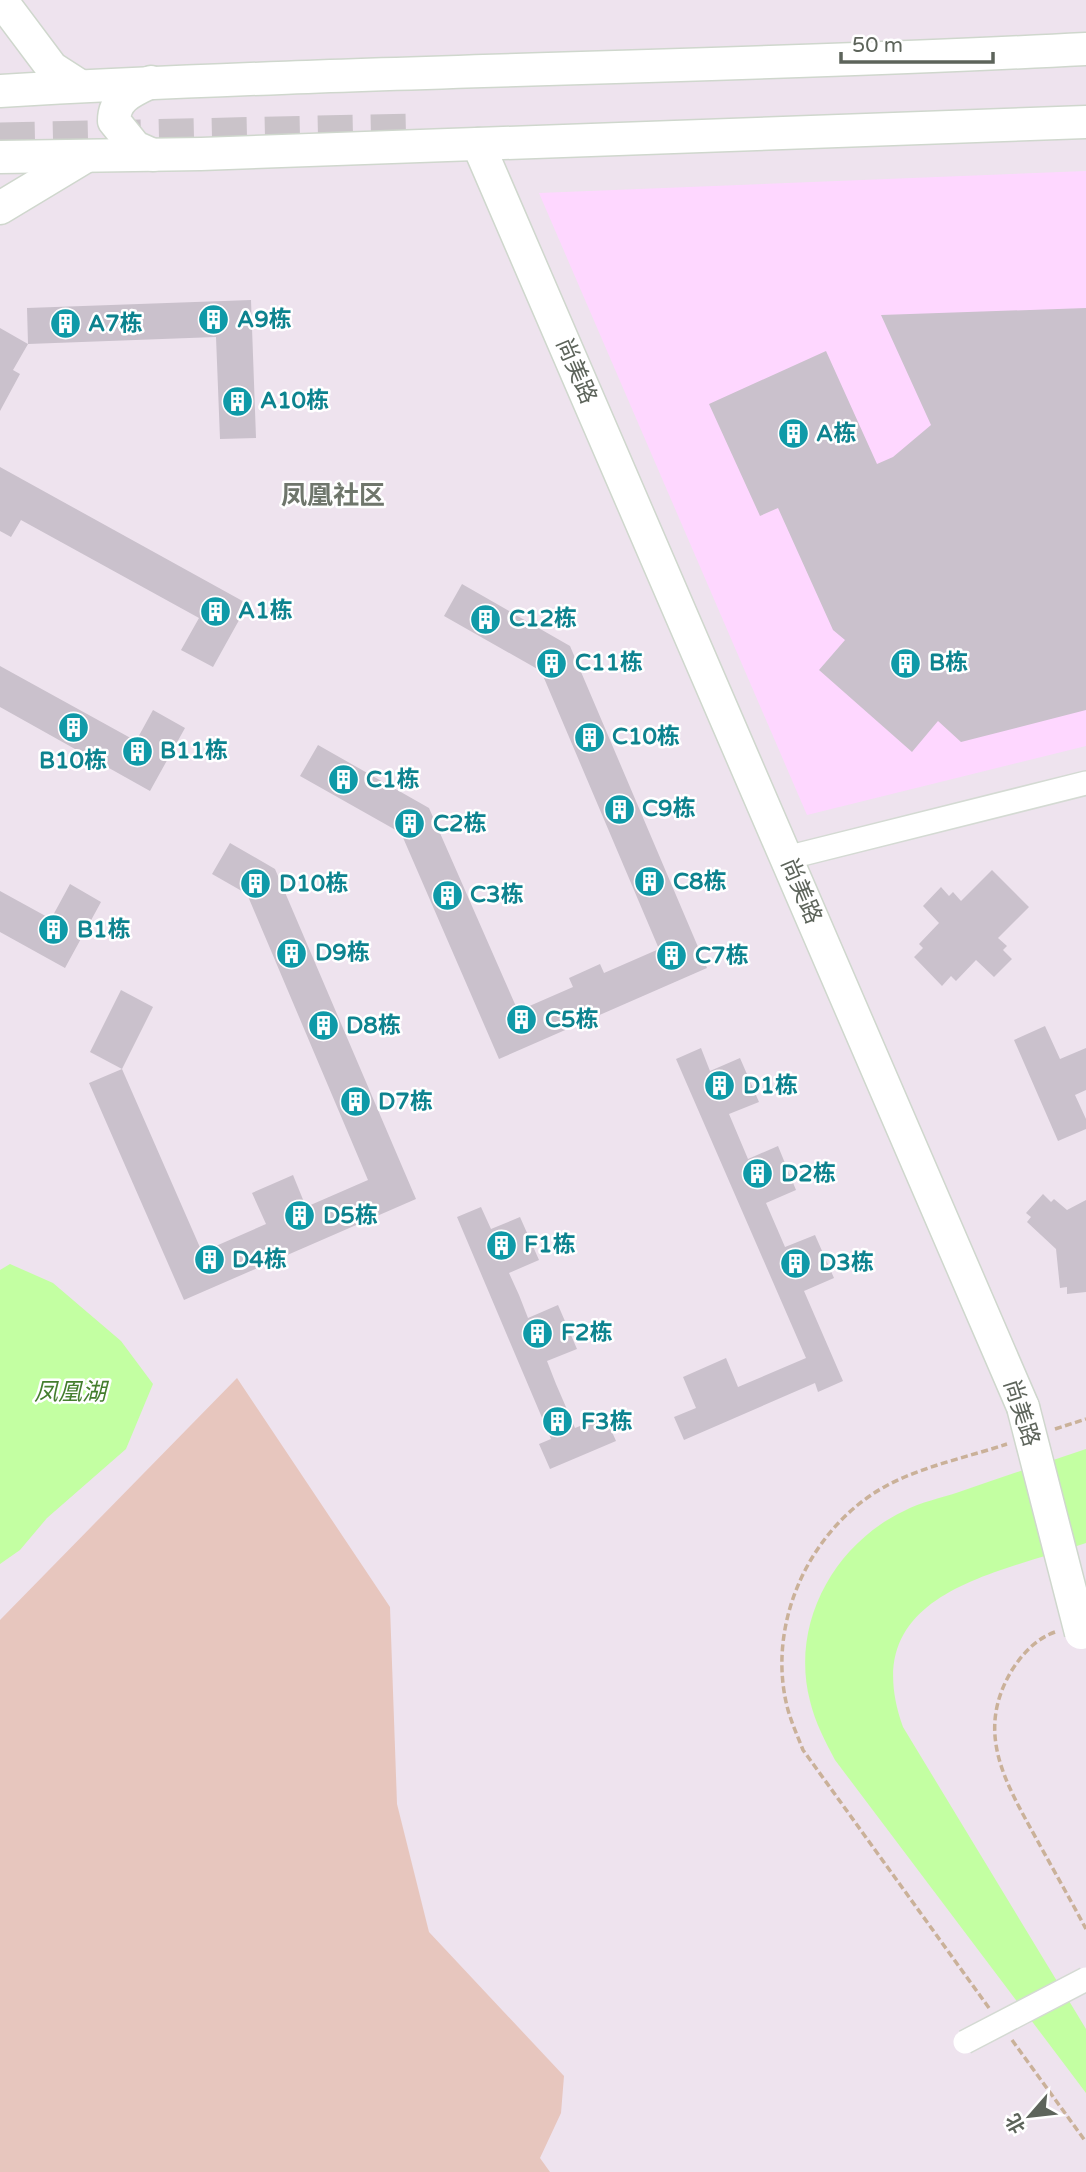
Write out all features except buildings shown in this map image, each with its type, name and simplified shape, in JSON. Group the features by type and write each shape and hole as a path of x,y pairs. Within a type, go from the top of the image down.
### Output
{"main road":[{"path":"1,0 52,68 80,86"},
{"path":"0,91 152,82 890,59 1086,49"},
{"path":"152,82 130,92 121,100 114,112 114,121 135,147 153,155"},
{"path":"0,157 153,155 1086,122"},
{"name":"尚美路","path":"478,144 1023,1407 1077,1638"},
{"path":"0,208 43,180 88,156"}],"street":[{"path":"786,858 1086,783"},
{"path":"965,2042 1086,1979"}],"path":[{"path":"1046,1432 1086,1419"},
{"path":"997,2019 803,1750 788,1709 782,1666 786,1622 799,1581 821,1543 850,1511 886,1486 1020,1440"},
{"path":"1077,1638 1035,1643 1008,1677 996,1710 995,1745 1004,1779 1086,1929"},
{"path":"1005,2030 1086,2142"}],"shaded area":[{"path":"1086,171 1086,746 807,815 539,193"},
{"path":"237,1378 390,1607 397,1804 429,1932 564,2076 561,2113 540,2158 550,2172 0,2172 0,1620"}],"water":[{"name":"凤凰湖","path":"10,1264 53,1283 121,1341 153,1384 126,1449 47,1518 20,1550 0,1564 0,1270"},
{"path":"1086,1449 1086,1543 1011,1566 942,1597 915,1618 898,1646 893,1682 903,1727 1086,2029 1086,2093 835,1760 815,1716 805,1672 806,1643 812,1616 823,1590 838,1565 879,1525 917,1505"}],"tunnel":[{"path":"0,140 413,131"}],"place":[{"name":"A9栋","path":"214,320"},
{"name":"A7栋","path":"65,324"},
{"name":"A10栋","path":"237,401"},
{"name":"A栋","path":"793,434"},
{"name":"A1栋","path":"215,611"},
{"name":"C12栋","path":"486,619"},
{"name":"C11栋","path":"552,663"},
{"name":"B栋","path":"906,663"},
{"name":"B10栋","path":"73,727"},
{"name":"C10栋","path":"589,737"},
{"name":"B11栋","path":"137,751"},
{"name":"C1栋","path":"343,780"},
{"name":"C9栋","path":"619,809"},
{"name":"C2栋","path":"410,824"},
{"name":"C8栋","path":"650,882"},
{"name":"D10栋","path":"256,884"},
{"name":"C3栋","path":"447,895"},
{"name":"B1栋","path":"54,930"},
{"name":"D9栋","path":"292,953"},
{"name":"C7栋","path":"672,956"},
{"name":"C5栋","path":"522,1020"},
{"name":"D8栋","path":"323,1026"},
{"name":"D1栋","path":"720,1086"},
{"name":"D7栋","path":"355,1102"},
{"name":"D2栋","path":"758,1174"},
{"name":"D5栋","path":"300,1216"},
{"name":"F1栋","path":"501,1245"},
{"name":"D4栋","path":"209,1260"},
{"name":"D3栋","path":"796,1263"},
{"name":"F2栋","path":"538,1333"},
{"name":"F3栋","path":"558,1422"}],"district":[{"name":"凤凰社区","path":"333,495"}]}
